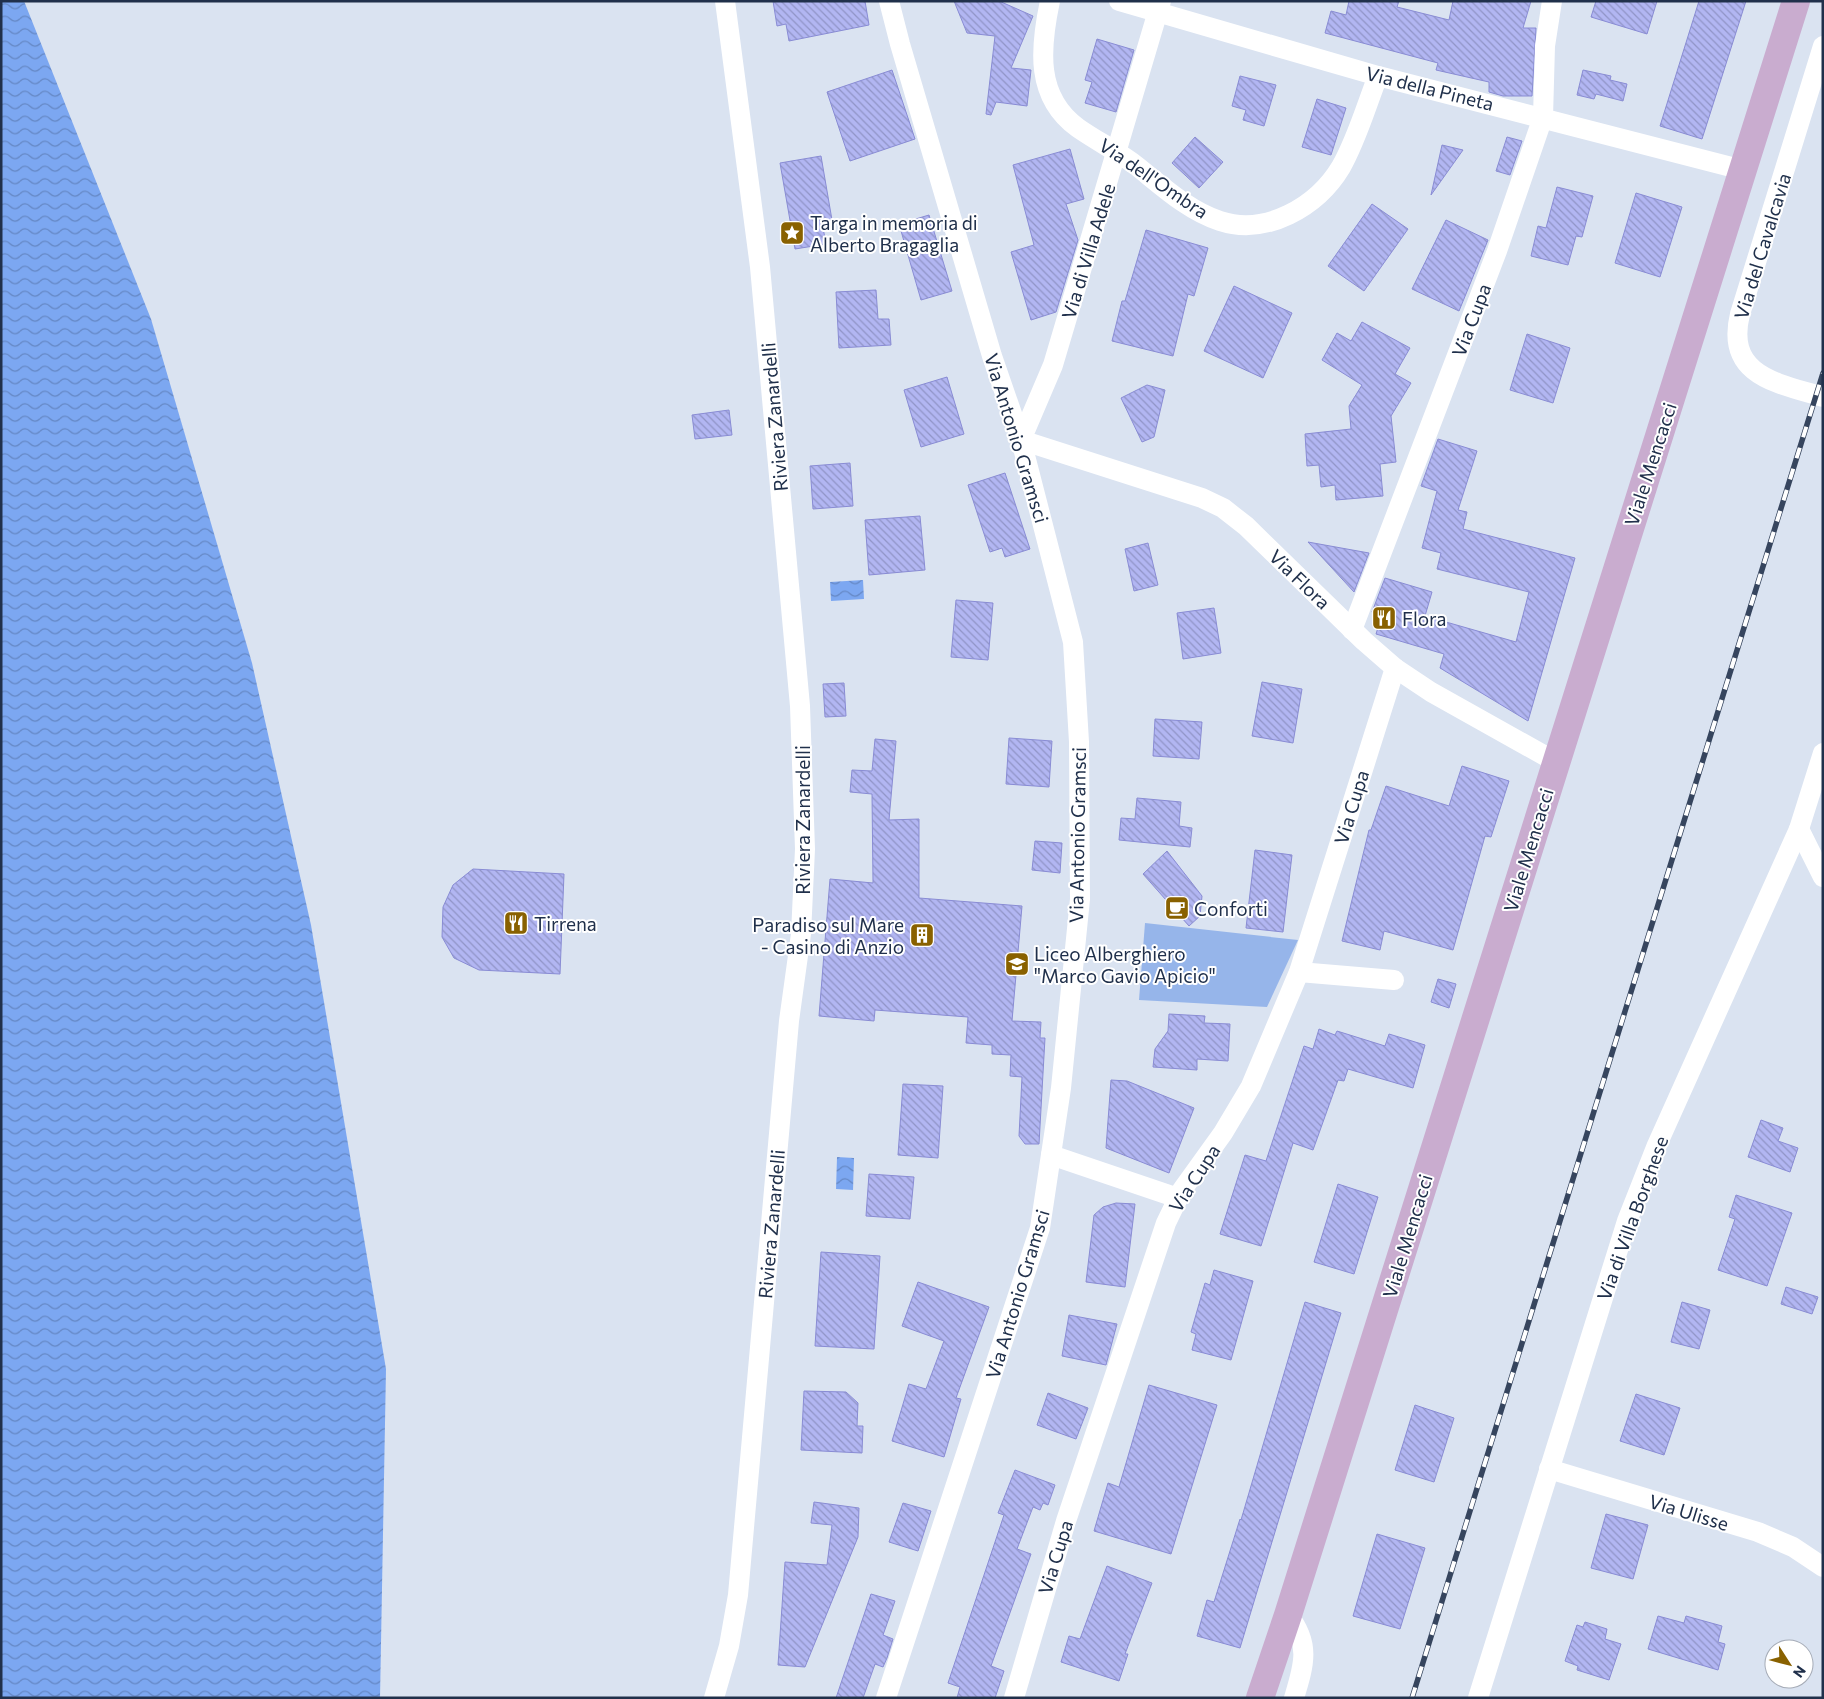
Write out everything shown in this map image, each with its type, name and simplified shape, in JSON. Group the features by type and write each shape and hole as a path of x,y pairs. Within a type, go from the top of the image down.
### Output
{"main road":[{"name":"Viale Mencacci","path":"1260,1698 1288,1615 1796,1"}],"street":[{"name":"Riviera Zanardelli","path":"714,1698 729,1646 738,1595 789,1021 801,934 805,849 800,706 760,268 725,1"},
{"name":"Via Antonio Gramsci","path":"886,1698 1028,1269 1041,1221 1069,1018 1080,898 1079,742 1073,642 1022,440 992,356 889,1"},
{"name":"Via dell'Ombra","path":"1050,1 1042,44 1043,72 1048,90 1064,116 1076,127 1118,151 1177,198 1220,221 1247,226 1266,224 1295,212 1311,200 1340,169 1378,76"},
{"name":"Via della Pineta","path":"1119,1 1159,7 1378,76 1743,170"},
{"name":"Via Cupa","path":"1352,630 1503,235 1543,117 1545,46 1552,1"},
{"name":"Via di Villa Adele","path":"1022,440 1053,365 1118,151 1159,7"},
{"name":"Via del Cavalcavia","path":"1823,46 1738,324 1736,340 1741,355 1749,366 1766,378 1823,397"},
{"name":"Via Flora","path":"1022,440 1202,498 1223,508 1246,526 1352,630 1395,668 1556,762"},
{"name":"Via Cupa","path":"1014,1698 1066,1521 1162,1232 1178,1198 1232,1119 1251,1086 1299,972 1395,668"},
{"name":"Via di Villa Borghese","path":"1478,1698 1622,1236 1645,1173 1799,829 1823,753"},
{"path":"1799,829 1823,877"},
{"path":"1299,972 1394,980"},
{"path":"1051,1155 1178,1198"},
{"name":"Via Ulisse","path":"1549,1469 1764,1535 1793,1547 1823,1567"},
{"path":"1288,1615 1300,1633 1304,1652 1294,1698"}],"shaded area":[{"path":"1145,923 1298,940 1267,1007 1139,1000"}],"water":[{"path":"1,1 24,1 151,319 252,663 311,925 386,1369 380,1698 1,1698"},
{"path":"863,580 864,599 831,601 830,582"},
{"path":"837,1157 854,1158 853,1190 836,1189"}],"building":[{"path":"773,1 865,1 869,25 789,41 786,24 777,26"},
{"path":"954,1 999,1 1033,16 1011,68 1031,70 1027,106 996,102 991,115 986,114 995,36 967,33"},
{"path":"1349,1 1399,1 1397,7 1449,20 1453,1 1531,1 1523,28 1536,28 1532,96 1503,96 1489,92 1489,82 1436,70 1438,63 1325,33 1331,11 1346,15"},
{"path":"1596,1 1657,1 1647,34 1591,17"},
{"path":"1699,1 1746,1 1702,139 1660,126"},
{"path":"1097,39 1134,50 1116,112 1085,103 1092,82 1085,80"},
{"path":"892,70 915,139 850,161 827,92"},
{"path":"1583,70 1611,76 1610,80 1627,84 1623,101 1596,94 1594,99 1577,95"},
{"path":"1240,76 1276,85 1264,126 1243,120 1246,110 1232,106"},
{"path":"1317,99 1346,108 1331,155 1302,147"},
{"path":"1195,137 1223,162 1199,188 1172,163"},
{"path":"1507,137 1522,141 1510,175 1496,171"},
{"path":"1442,145 1463,150 1431,195"},
{"path":"1070,149 1084,199 1066,204 1078,240 1056,312 1031,320 1011,252 1034,245 1013,165"},
{"path":"821,156 832,220 822,222 826,244 795,249 780,163"},
{"path":"1557,187 1593,196 1582,237 1576,236 1568,265 1531,256 1538,226 1546,228"},
{"path":"1636,193 1682,207 1660,277 1615,263"},
{"path":"1372,204 1408,229 1364,291 1328,266"},
{"path":"929,215 952,291 921,300 899,224"},
{"path":"1446,220 1488,240 1459,311 1412,289"},
{"path":"1146,230 1208,248 1194,296 1188,294 1173,356 1112,341 1122,301 1125,301"},
{"path":"1234,286 1292,313 1263,378 1204,351"},
{"path":"876,290 878,319 889,319 891,345 839,348 836,292"},
{"path":"1362,322 1410,348 1395,374 1411,383 1391,416 1396,462 1380,464 1383,496 1336,500 1335,485 1321,487 1319,465 1307,466 1305,434 1351,429 1349,406 1362,385 1322,360 1337,333 1351,341"},
{"path":"1527,334 1570,348 1553,403 1510,390"},
{"path":"947,377 964,434 921,447 904,390"},
{"path":"1147,385 1165,390 1154,437 1142,442 1121,398"},
{"path":"729,410 732,435 695,439 692,415"},
{"path":"1438,439 1477,451 1458,510 1467,512 1463,529 1575,558 1528,721 1440,668 1444,654 1376,634 1380,621 1372,612 1385,578 1432,592 1425,616 1516,642 1529,592 1437,569 1441,553 1422,548 1437,491 1421,486"},
{"path":"850,463 853,506 813,509 810,466"},
{"path":"1005,473 1030,549 1005,557 1002,548 990,552 968,485"},
{"path":"920,516 925,570 869,575 865,520"},
{"path":"1308,542 1369,553 1354,592"},
{"path":"1148,543 1158,585 1134,591 1125,549"},
{"path":"956,600 993,603 988,660 951,657"},
{"path":"1214,608 1221,653 1183,659 1177,613"},
{"path":"1262,682 1302,689 1293,743 1252,736"},
{"path":"844,683 846,716 825,717 823,684"},
{"path":"1155,719 1202,722 1199,759 1153,756"},
{"path":"1009,738 1052,741 1049,787 1006,784"},
{"name":"Paradiso sul Mare - Casino di Anzio","path":"875,739 896,741 889,820 919,819 919,898 1022,906 1012,1021 1041,1022 1040,1038 1045,1038 1039,1144 1025,1144 1019,1136 1022,1077 1010,1076 1011,1055 992,1054 992,1045 966,1043 968,1017 875,1010 874,1021 819,1016 830,879 873,883 872,794 850,792 852,770 872,771"},
{"path":"1462,766 1509,781 1491,837 1485,836 1453,950 1384,931 1380,950 1342,941 1369,830 1371,830 1386,786 1449,806"},
{"path":"1137,798 1181,802 1179,826 1192,828 1190,847 1119,840 1121,818 1135,819"},
{"path":"1035,841 1062,843 1060,873 1032,870"},
{"path":"1255,850 1292,855 1283,932 1246,928"},
{"path":"1167,851 1202,896 1200,916 1189,926 1143,874"},
{"path":"473,869 564,874 560,974 479,970 454,958 442,937 443,907 453,885"},
{"path":"1438,979 1456,984 1449,1008 1431,1002"},
{"path":"1169,1014 1205,1016 1204,1023 1230,1024 1228,1061 1197,1059 1197,1070 1153,1067 1155,1049 1168,1031"},
{"path":"1319,1029 1335,1035 1337,1031 1385,1046 1389,1034 1425,1045 1413,1088 1348,1069 1344,1081 1338,1080 1313,1150 1293,1143 1261,1246 1220,1234 1245,1155 1266,1161 1304,1046 1313,1049"},
{"path":"1111,1080 1127,1081 1194,1108 1169,1173 1106,1148"},
{"path":"903,1084 943,1086 938,1158 898,1155"},
{"path":"1761,1120 1783,1128 1778,1141 1798,1148 1790,1172 1748,1157"},
{"path":"869,1174 914,1177 910,1219 866,1216"},
{"path":"1338,1184 1378,1197 1354,1274 1314,1262"},
{"path":"1736,1195 1792,1213 1767,1286 1718,1270 1735,1219 1729,1217"},
{"path":"1116,1203 1135,1204 1125,1287 1086,1282 1094,1215 1103,1207"},
{"path":"821,1252 880,1256 874,1349 815,1346"},
{"path":"1214,1270 1253,1281 1231,1360 1192,1350 1196,1334 1191,1332 1205,1283 1210,1285"},
{"path":"918,1282 989,1307 956,1398 961,1399 944,1457 892,1441 909,1384 926,1389 944,1341 902,1326"},
{"path":"1786,1287 1818,1297 1812,1314 1781,1304"},
{"path":"1305,1302 1341,1313 1240,1648 1197,1636 1207,1600 1214,1602 1241,1520"},
{"path":"1682,1302 1710,1310 1699,1349 1671,1342"},
{"path":"1069,1315 1117,1324 1106,1365 1062,1356"},
{"path":"1149,1385 1217,1405 1171,1554 1094,1531 1108,1483 1119,1487"},
{"path":"804,1391 846,1392 858,1403 857,1426 863,1426 862,1453 801,1450"},
{"path":"1048,1393 1088,1408 1076,1439 1037,1425"},
{"path":"1636,1394 1680,1408 1664,1455 1620,1441"},
{"path":"1415,1405 1454,1418 1434,1482 1395,1470"},
{"path":"1015,1470 1055,1485 1048,1505 1043,1503 1040,1510 1033,1507 1017,1549 1031,1554 991,1666 1004,1671 995,1698 957,1698 960,1687 948,1683 1004,1515 998,1513"},
{"path":"814,1502 859,1508 858,1537 805,1667 778,1665 785,1562 827,1565 832,1525 811,1523"},
{"path":"903,1503 931,1511 918,1551 889,1542"},
{"path":"1606,1514 1648,1525 1633,1579 1591,1568"},
{"path":"1377,1534 1425,1548 1400,1629 1353,1616"},
{"path":"1107,1566 1152,1583 1125,1654 1128,1654 1119,1681 1061,1662 1069,1636 1080,1639"},
{"path":"871,1594 895,1601 883,1635 893,1639 887,1658 883,1667 875,1664 863,1698 836,1698"},
{"path":"1658,1616 1684,1623 1686,1616 1722,1626 1718,1642 1725,1644 1718,1670 1648,1649"},
{"path":"1585,1622 1607,1629 1605,1639 1621,1644 1609,1680 1577,1670 1578,1666 1565,1661 1577,1625 1583,1627"}],"railway":[{"path":"1412,1698 1823,373"}],"place":[{"name":"Targa in memoria di Alberto Bragaglia","path":"792,233"},
{"name":"Flora","path":"1384,618"},
{"name":"Conforti","path":"1177,908"},
{"name":"Tirrena","path":"516,923"},
{"name":"Paradiso sul Mare - Casino di Anzio","path":"922,935"},
{"name":"Liceo Alberghiero \"Marco Gavio Apicio\"","path":"1017,964"}]}
